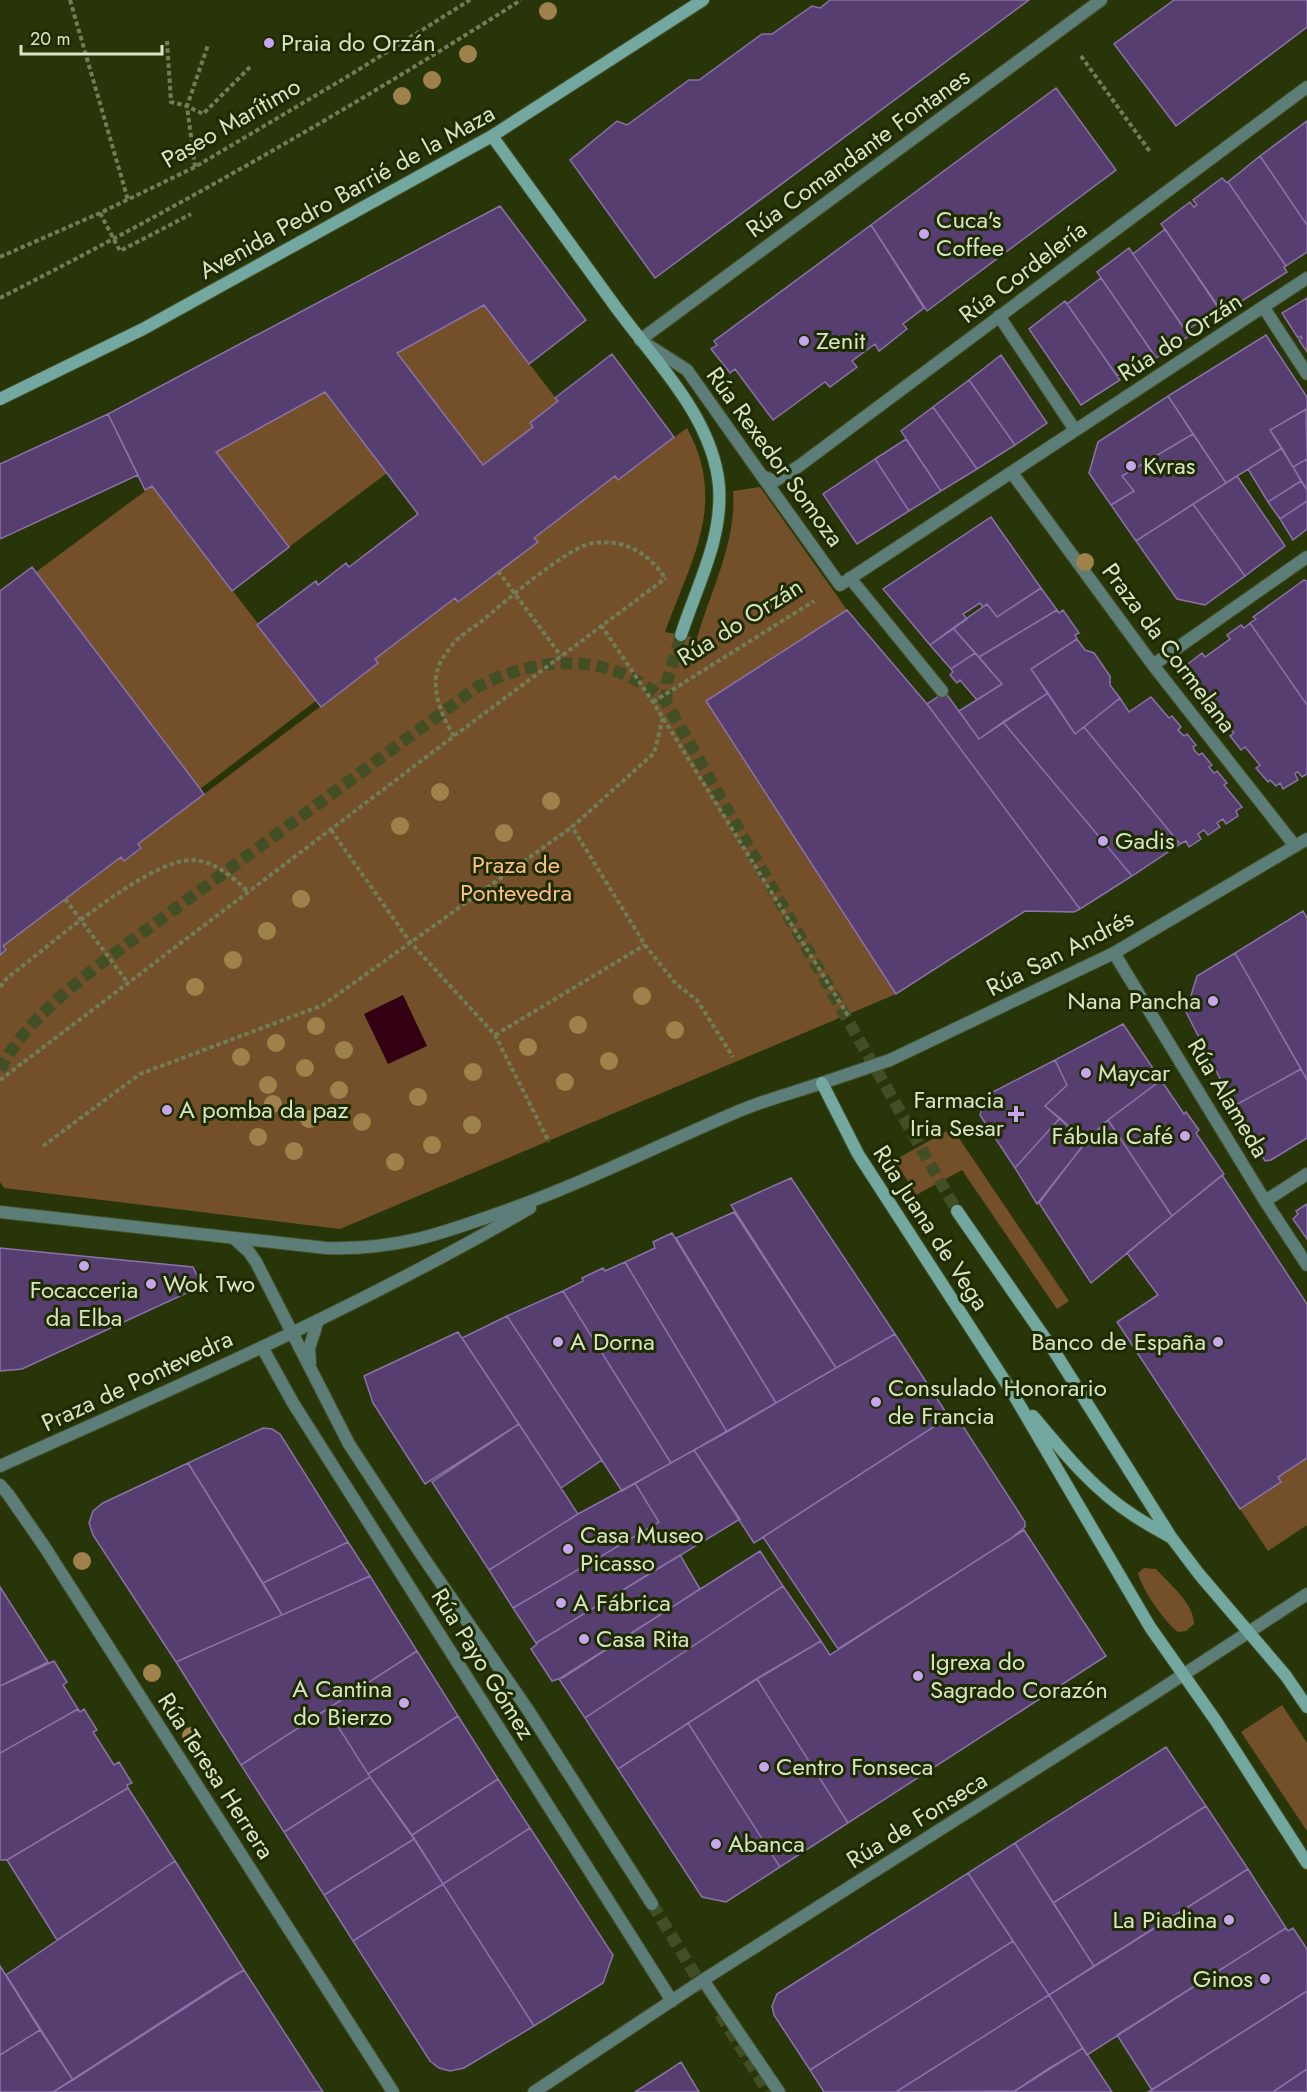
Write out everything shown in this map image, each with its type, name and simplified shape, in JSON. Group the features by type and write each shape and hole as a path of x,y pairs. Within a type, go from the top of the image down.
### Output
{"main road":[{"name":"Avenida Pedro Barrié de la Maza","path":"0,399 143,329 492,136 703,0"},
{"name":"Rúa Rexedor Somoza","path":"492,136 696,414 708,441 719,484 718,524 713,548 681,635"},
{"name":"Rúa Juana de Vega","path":"822,1083 858,1154 1012,1392 1150,1627 1307,1863"},
{"name":"Rúa Juana de Vega","path":"957,1211 1056,1354 1171,1537 1199,1574 1286,1676 1307,1707"},
{"name":"Rúa Juana de Vega","path":"1012,1392 1066,1455 1095,1484 1132,1515 1171,1537"}],"street":[{"name":"Rúa Comandante Fontanes","path":"640,340 1101,0"},
{"name":"Rúa Cordelería","path":"762,476 768,480 779,479 1307,87"},
{"name":"Rúa do Orzán","path":"845,581 1307,278"},
{"path":"1263,308 1307,374"},
{"path":"999,316 1075,430"},
{"name":"Rúa Rexedor Somoza","path":"640,340 687,370 762,476 845,581"},
{"name":"Praza da Cormelana","path":"1012,473 1153,665 1295,846"},
{"path":"1153,665 1307,557"},
{"path":"845,581 942,691"},
{"name":"Rúa San Andrés","path":"822,1083 890,1060 1114,952 1307,839"},
{"name":"Rúa Alameda","path":"1114,952 1265,1201 1307,1265"},
{"name":"Praza de Pontevedra","path":"0,1212 326,1248 384,1247 437,1235 565,1188 735,1112 822,1083"},
{"path":"1265,1201 1307,1174"},
{"name":"Praza de Pontevedra","path":"0,1467 292,1333 403,1277 565,1188"},
{"path":"235,1239 249,1251 256,1262 292,1333"},
{"path":"310,1366 309,1348 318,1320"},
{"name":"Rúa Payo Gómez","path":"292,1333 349,1444 530,1713 652,1904"},
{"name":"Rúa Payo Gómez","path":"262,1347 293,1403 672,2001"},
{"name":"Rúa Teresa Herrera","path":"0,1485 30,1525 393,2092"},
{"path":"1183,1674 1307,1594"},
{"name":"Rúa de Fonseca","path":"534,2092 703,1980 1183,1674"},
{"path":"703,1980 779,2092"}],"path":[{"path":"70,0 128,200"},
{"name":"Paseo Marítimo","path":"0,257 100,213 195,167 350,75 470,0"},
{"path":"0,298 266,156 446,48 521,0"},
{"path":"167,41 171,102 187,106 202,114 250,67"},
{"path":"195,167 187,106 208,45"},
{"path":"1081,56 1151,153"},
{"path":"100,213 120,251 191,214"},
{"path":"454,736 439,704 435,682 440,663 453,644 514,594 572,552 591,543 630,546 656,564 666,579"},
{"path":"0,1078 601,625 666,579 672,570"},
{"path":"498,571 561,656"},
{"name":"Rúa do Orzán","path":"653,702 845,581"},
{"path":"601,625 653,702 849,1017"},
{"path":"43,1146 140,1074 323,1005 572,827 654,753 663,718"},
{"path":"572,827 645,945 676,984 697,1000 733,1057"},
{"path":"331,830 410,942 495,1035 549,1142"},
{"path":"0,987 7,978 80,921 127,887 165,866 193,860 218,867 248,892"},
{"path":"65,899 128,983"},
{"path":"495,1035 645,945"}],"green space":[{"path":"484,305 558,401 530,423 533,427 483,465 397,353"},
{"path":"325,392 387,473 289,547 216,452"},
{"name":"Praza de Pontevedra","path":"687,428 699,455 705,481 705,507 694,556 665,632 697,638 727,547 733,510 733,491 760,487 847,610 706,701 896,994 340,1229 4,1188 0,1182 0,955 6,950 3,946 121,857 125,861 141,849 138,844 378,663 375,659 455,598 459,602 537,542 534,538 615,476 618,479"},
{"path":"152,486 317,700 200,789 36,572"},
{"path":"952,1128 1069,1301 1057,1309 962,1170 916,1195 895,1160"},
{"path":"1307,1458 1307,1525 1268,1551 1240,1509 1281,1482 1278,1477"},
{"path":"1144,1568 1156,1569 1185,1601 1193,1616 1194,1624 1186,1631 1178,1632 1154,1605 1138,1573"},
{"path":"1282,1705 1307,1743 1307,1831 1241,1732"}],"shaded area":[{"path":"403,995 427,1046 388,1064 364,1014"}],"building":[{"path":"830,0 1029,0 655,278 570,160 617,121 627,125 689,80 699,80 762,34 772,34 812,6 820,8"},
{"path":"1174,0 1307,0 1307,27 1176,126 1114,44"},
{"path":"1056,88 1116,170 927,311 871,225"},
{"path":"1307,121 1307,225 1260,156"},
{"path":"1260,156 1307,225 1307,252 1286,266 1228,182"},
{"path":"1222,178 1228,182 1286,266 1284,267 1287,272 1223,313 1161,224 1190,202 1194,207 1197,205 1193,200"},
{"path":"500,206 586,320 529,364 484,305 397,353 483,465 533,427 530,423 558,401 555,398 612,354 674,437 618,480 615,476 534,538 538,542 458,602 455,598 375,659 378,663 321,707 257,625 316,581 318,585 346,563 349,567 418,514 325,392 216,452 289,547 232,591 152,486 145,490 108,414"},
{"path":"871,225 924,308 903,324 907,329 879,351 875,344 852,361 857,367 830,387 825,382 773,420 735,369 730,373 711,349 717,345 714,341"},
{"path":"1165,229 1219,309 1186,331 1133,254"},
{"path":"1129,248 1189,336 1156,358 1097,272"},
{"path":"1101,278 1153,353 1117,376 1067,304"},
{"path":"1307,298 1307,352 1299,340 1301,336 1298,338 1282,313"},
{"path":"1065,301 1120,380 1081,405 1029,329"},
{"path":"1266,335 1307,397 1307,409 1270,430 1282,448 1226,483 1168,396"},
{"path":"1001,355 1047,423 1015,445 969,380"},
{"path":"969,380 1015,445 977,469 933,407"},
{"path":"1168,396 1193,434 1122,476 1134,491 1111,505 1089,473 1098,442"},
{"path":"933,407 977,469 941,491 901,431"},
{"path":"1306,409 1307,459 1293,467 1270,430"},
{"path":"108,414 138,475 0,539 0,464"},
{"path":"1193,434 1226,483 1136,541 1111,505 1134,491 1122,476"},
{"path":"906,439 941,491 909,511 875,459"},
{"path":"1282,448 1301,481 1268,502 1248,469"},
{"path":"875,459 909,511 857,544 823,494"},
{"path":"1307,459 1307,490 1293,467"},
{"path":"1237,476 1285,546 1245,576 1193,504"},
{"path":"1301,481 1307,490 1307,501 1280,519 1268,502"},
{"path":"1307,501 1307,529 1293,540 1280,519"},
{"path":"1193,504 1245,576 1205,605 1177,599 1136,541"},
{"path":"991,517 1041,588 997,617 987,604 983,607 980,603 963,614 967,619 930,645 883,589"},
{"path":"32,567 204,794 138,844 141,848 124,861 121,857 3,946 6,950 0,955 0,591"},
{"path":"1304,580 1307,581 1307,705 1250,623 1256,619 1253,617"},
{"path":"1041,588 1057,610 979,657 953,628 987,604 997,617"},
{"path":"847,610 927,704 1080,909 1074,912 1025,911 896,994 706,701"},
{"path":"1057,610 1059,613 1063,610 1079,633 1075,635 1077,639 1031,669 1048,693 979,739 959,711 1002,684 979,657"},
{"path":"1250,623 1307,705 1307,774 1302,777 1297,772 1295,774 1298,780 1283,789 1280,783 1276,786 1270,780 1268,782 1256,768 1260,765 1245,747 1241,750 1230,736 1234,733 1227,725 1224,727 1213,714 1216,711 1201,693 1198,696 1184,672 1190,667 1188,664 1202,653 1205,657 1230,639 1227,635 1241,625 1244,628"},
{"path":"953,628 975,653 951,669 930,645"},
{"path":"1077,639 1085,650 1094,653 1110,676 1110,685 1120,698 1075,734 1031,669"},
{"path":"975,653 1002,684 977,700 960,680 957,683 950,675 953,672 951,669"},
{"path":"945,692 979,739 1003,722 1132,876 1080,909 927,704"},
{"path":"1048,693 1075,734 1084,727 1180,844 1132,876 1003,722"},
{"path":"1151,697 1169,718 1172,716 1181,727 1178,730 1184,736 1187,734 1196,745 1193,747 1195,751 1199,755 1202,753 1212,765 1209,767 1214,773 1217,771 1227,783 1224,785 1242,807 1236,811 1238,816 1226,824 1223,819 1217,823 1220,827 1208,835 1204,830 1198,834 1201,839 1189,847 1186,841 1180,844 1084,727 1120,698 1129,712"},
{"path":"1303,911 1307,918 1307,1080 1235,953"},
{"path":"1235,953 1301,1069 1234,1106 1186,1012 1197,976"},
{"path":"1123,1024 1161,1080 1104,1123 1086,1142 1045,1106 1067,1085 1055,1060"},
{"path":"1055,1060 1067,1085 1045,1106 1060,1118 1015,1168 980,1115 985,1096"},
{"path":"1301,1069 1307,1080 1307,1138 1271,1160 1265,1161 1234,1106"},
{"path":"1161,1080 1184,1114 1186,1112 1199,1130 1196,1133 1224,1174 1172,1216 1108,1120"},
{"path":"1060,1118 1086,1142 1037,1204 1015,1168"},
{"path":"1108,1120 1172,1216 1091,1283 1039,1203 1084,1144"},
{"name":"Banco de España","path":"1222,1175 1307,1304 1307,1458 1278,1477 1281,1482 1240,1509 1117,1322 1158,1295 1127,1253"},
{"path":"791,1178 895,1334 836,1368 731,1205"},
{"path":"1307,1204 1307,1239 1293,1219 1298,1214 1296,1211"},
{"path":"734,1212 836,1368 776,1403 676,1238"},
{"path":"672,1233 776,1403 727,1432 625,1262 655,1248 653,1242"},
{"path":"0,1248 193,1267 202,1286 22,1369 0,1371"},
{"path":"625,1262 727,1432 671,1463 563,1291 603,1268 605,1271"},
{"path":"563,1291 671,1463 622,1491 507,1316"},
{"path":"507,1316 602,1460 561,1488 462,1338"},
{"path":"458,1332 519,1424 425,1484 373,1403 364,1376"},
{"path":"895,1334 949,1417 754,1543 694,1450"},
{"path":"949,1417 957,1417 1025,1522 1025,1527 1009,1540 838,1649 763,1537"},
{"path":"519,1424 578,1514 489,1570 432,1482"},
{"path":"263,1428 272,1429 280,1434 348,1542 263,1583 188,1463"},
{"path":"694,1450 740,1519 536,1643 513,1608 659,1522 635,1483"},
{"path":"188,1463 282,1615 176,1662 93,1535 89,1523 93,1511 103,1503"},
{"name":"Casa Museo Picasso","path":"635,1483 659,1522 513,1608 489,1570 578,1514"},
{"name":"Igrexa do Sagrado Corazón","path":"1024,1530 1106,1656 848,1823 757,1679 821,1641 830,1655"},
{"path":"348,1542 370,1576 282,1615 263,1583"},
{"path":"760,1551 783,1586 585,1718 559,1679"},
{"path":"680,1555 700,1589 564,1677 552,1681 531,1649 536,1643"},
{"path":"370,1576 417,1651 241,1765 176,1662"},
{"path":"783,1586 821,1641 756,1679 618,1769 585,1718"},
{"path":"0,1587 48,1662 0,1686"},
{"path":"417,1651 458,1716 368,1774 327,1709"},
{"path":"54,1661 67,1682 63,1685 78,1709 0,1753 0,1686"},
{"name":"Centro Fonseca","path":"757,1679 848,1823 780,1867 688,1723"},
{"path":"78,1709 80,1712 84,1709 97,1730 93,1732 114,1765 119,1762 132,1783 127,1785 128,1788 7,1860 0,1860 0,1753"},
{"path":"327,1709 370,1777 284,1832 241,1765"},
{"path":"458,1716 498,1779 412,1835 368,1774"},
{"path":"688,1723 780,1867 726,1902 702,1897 618,1769"},
{"path":"1166,1747 1206,1806 1053,1903 1015,1843"},
{"path":"370,1777 414,1839 324,1895 284,1832"},
{"path":"498,1779 530,1828 443,1884 412,1835"},
{"path":"128,1788 175,1861 57,1940 7,1860"},
{"path":"1206,1806 1248,1869 1094,1966 1053,1903"},
{"path":"530,1828 613,1955 603,1983 534,2026 443,1884"},
{"path":"414,1839 443,1884 353,1941 324,1895"},
{"path":"1015,1843 1094,1966 1049,1995 968,1873"},
{"path":"175,1861 244,1970 73,2080 6,1975"},
{"path":"1248,1869 1286,1928 1087,2055 1049,1995"},
{"path":"968,1873 1013,1941 810,2070 774,2015 772,2006 777,1994"},
{"path":"443,1884 534,2026 464,2068 450,2071 439,2068 430,2061 353,1941"},
{"path":"1286,1928 1288,1931 1293,1928 1307,1949 1307,1991 1152,2090 1117,2035"},
{"path":"1013,1941 1049,1995 896,2092 824,2092 810,2070"},
{"path":"0,1966 40,2030 0,2055"},
{"path":"244,1970 323,2092 53,2092 228,1979"},
{"path":"1307,1991 1307,2069 1273,2092 1148,2092"},
{"path":"1049,1995 1083,2048 1015,2091 896,2092"},
{"path":"40,2030 73,2080 53,2092 0,2092 0,2055"},
{"path":"1083,2048 1112,2092 1013,2092 1048,2069"},
{"path":"681,2062 699,2092 635,2092 663,2074"},
{"path":"1307,2069 1307,2092 1273,2092 1280,2087"}],"tunnel":[{"path":"666,702 667,682 681,635"},
{"path":"0,1070 20,1039 44,1012 100,964 477,687 501,676 550,664 574,663 599,666 645,685 666,702 957,1211"},
{"path":"652,1904 704,1989"},
{"path":"720,2014 768,2092"}],"place":[{"name":"Praia do Orzán","path":"269,43"},
{"name":"Cuca's Coffee","path":"924,234"},
{"name":"Zenit","path":"804,341"},
{"name":"Kvras","path":"1131,466"},
{"name":"Gadis","path":"1103,841"},
{"name":"Nana Pancha","path":"1213,1001"},
{"name":"Maycar","path":"1086,1073"},
{"name":"A pomba da paz","path":"167,1110"},
{"name":"Farmacia Iria Sesar","path":"1016,1114"},
{"name":"Fábula Café","path":"1185,1136"},
{"name":"Focacceria da Elba","path":"84,1266"},
{"name":"Wok Two","path":"151,1284"},
{"name":"A Dorna","path":"558,1342"},
{"name":"Banco de España","path":"1218,1342"},
{"name":"Consulado Honorario de Francia","path":"876,1402"},
{"name":"Casa Museo Picasso","path":"568,1549"},
{"name":"A Fábrica","path":"561,1603"},
{"name":"Casa Rita","path":"584,1639"},
{"name":"Igrexa do Sagrado Corazón","path":"918,1676"},
{"name":"A Cantina do Bierzo","path":"404,1703"},
{"name":"Centro Fonseca","path":"764,1767"},
{"name":"Abanca","path":"716,1844"},
{"name":"La Piadina","path":"1229,1920"},
{"name":"Ginos","path":"1265,1979"}]}
